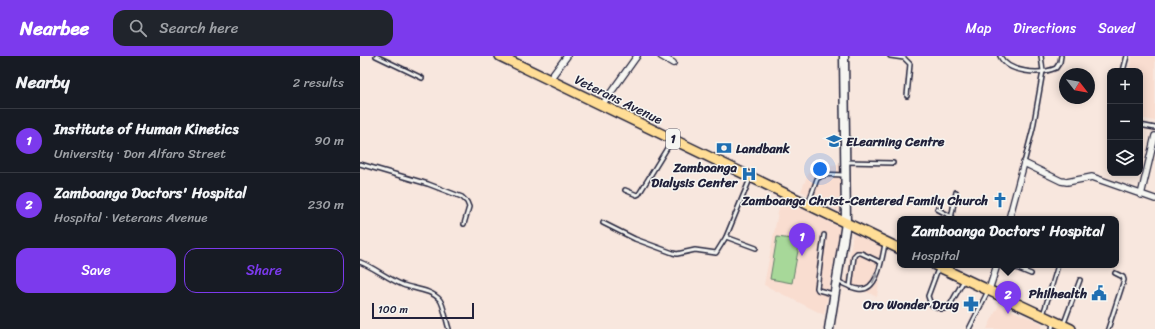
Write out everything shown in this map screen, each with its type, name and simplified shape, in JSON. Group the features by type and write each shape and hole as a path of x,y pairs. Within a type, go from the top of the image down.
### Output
{"main road":[{"name":"Veterans Avenue","path":"500,56 897,248"},
{"path":"829,329 846,223 844,56"},
{"path":"942,268 1043,316 1053,325 1067,327"}],"street":[{"path":"550,79 567,56"},
{"path":"602,105 637,56"},
{"path":"661,56 673,63"},
{"path":"1141,195 1155,136"},
{"path":"1010,216 1024,163 1061,182 1092,177 1155,199"},
{"path":"989,290 996,268"}],"lane":[{"path":"376,56 422,78"},
{"path":"890,56 904,58 910,64 907,96"},
{"path":"1000,56 1006,64 1018,70 1043,71 1056,68 1060,62 1061,56"},
{"path":"1024,163 1043,71 1041,56"},
{"path":"1124,68 1127,56"},
{"path":"1143,126 1155,128"},
{"path":"625,190 637,195 639,194 673,139"},
{"path":"845,162 893,163"},
{"path":"360,164 428,184 462,197 467,202 469,207 464,224"},
{"path":"807,204 817,179 820,176 824,174 845,176"},
{"path":"603,223 635,239 678,254 695,250 716,253 726,237 751,177"},
{"path":"952,216 956,192"},
{"path":"937,209 949,216"},
{"path":"824,235 817,288 818,290 834,295"},
{"path":"726,237 756,248"},
{"path":"836,280 850,287 864,289 872,285 879,270 886,242"},
{"path":"850,287 854,256 861,253 880,262"},
{"path":"360,262 368,265 402,285 434,294 441,301 448,329"},
{"path":"937,268 928,296 932,305 941,309 950,305 965,279"},
{"path":"1016,268 1031,274"},
{"path":"1043,316 1057,268"},
{"path":"1108,329 1124,280 1123,277 1115,273"},
{"path":"1067,327 1080,280"},
{"path":"970,329 989,290"}],"shaded area":[{"path":"1132,56 1155,56 1155,121 1143,119 1143,68 1130,68"},
{"path":"841,164 841,213 801,191 811,167"},
{"path":"781,197 840,228 824,315 764,285"},
{"path":"853,233 884,246 877,297 846,282"},
{"path":"999,305 1042,323 1042,329 987,329"}],"green space":[{"path":"777,237 800,240 792,283 770,279"}],"place":[{"name":"ELearning Centre","path":"834,141"},
{"name":"Landbank","path":"724,148"},
{"name":"Zamboanga Dialysis Center","path":"749,174"},
{"name":"Zamboanga Christ-Centered Family Church","path":"1000,200"},
{"name":"Institute of Human Kinetics","path":"802,256"},
{"name":"Philhealth","path":"1099,293"},
{"name":"Oro Wonder Drug","path":"971,304"},
{"name":"Zamboanga Doctors' Hospital","path":"1008,314"}]}
